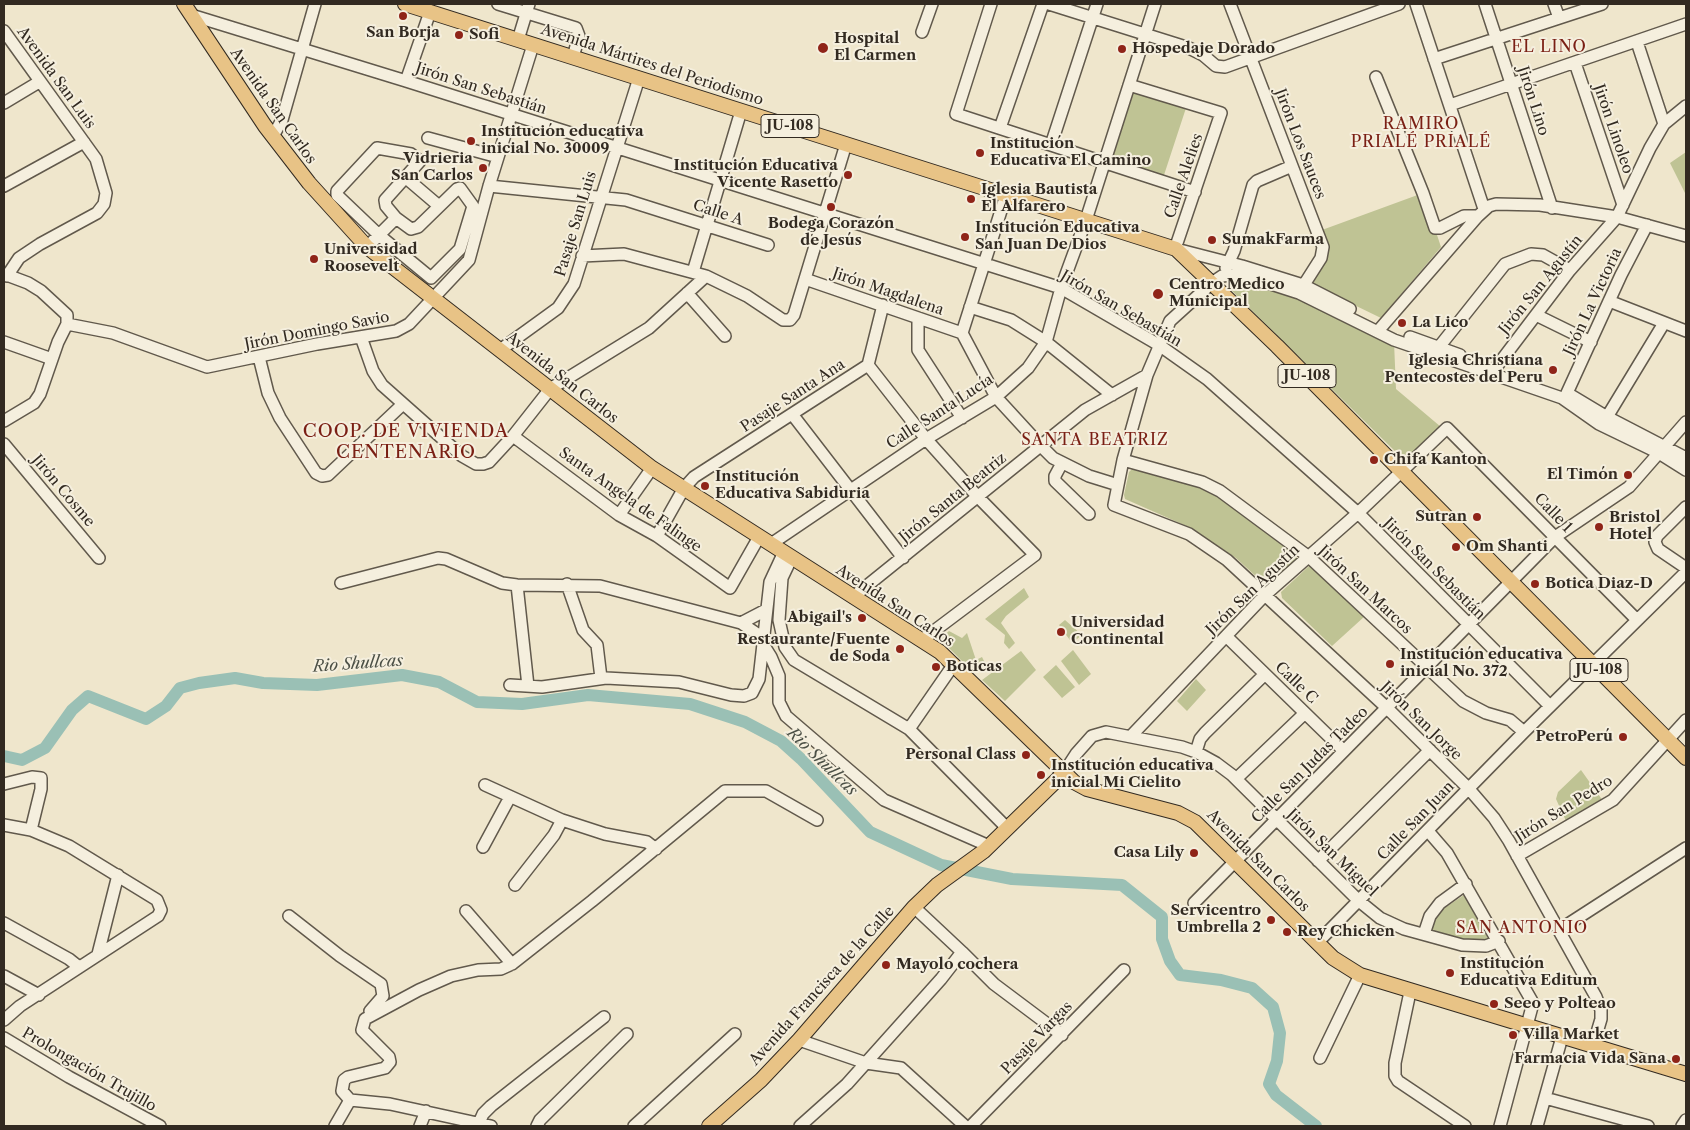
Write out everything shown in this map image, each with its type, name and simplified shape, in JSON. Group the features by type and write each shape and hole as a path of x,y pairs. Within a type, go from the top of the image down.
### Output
{"main road":[{"name":"Avenida Mártires del Periodismo","path":"405,4 425,8 518,40 1175,249 1217,279 1401,471 1686,758"},
{"name":"Avenida San Carlos","path":"188,10 273,136 309,183 367,247 652,468 922,640 954,664 1063,774 1087,789 1186,816 1195,822 1343,967 1360,975 1410,992 1686,1074"},
{"name":"Avenida Francisca de la Calle","path":"709,1126 760,1080 799,1040 914,907 937,885 987,848 1063,774"}],"street":[{"path":"273,136 282,120 315,4"},
{"path":"498,4 528,8 578,30 579,36 573,57"},
{"path":"922,32 932,4"},
{"path":"991,4 956,114 1195,192"},
{"path":"1000,128 1042,4"},
{"path":"1049,4 1194,50 1219,67 1251,58 1399,4"},
{"path":"1051,145 1097,4"},
{"name":"Calle Santa Lucía","path":"765,540 851,490 926,439 996,397 1028,368 1046,342 1061,288 1086,220 1155,4"},
{"name":"Jirón Los Sauces","path":"1230,4 1323,247 1321,258 1301,289"},
{"path":"1416,4 1450,105 1481,212"},
{"name":"Jirón Lino","path":"1485,4 1552,208"},
{"path":"1554,4 1559,18"},
{"path":"1434,59 1602,4"},
{"path":"406,81 425,8"},
{"path":"518,40 528,8"},
{"name":"Jirón San Sebastián","path":"188,10 302,49 1061,288 1159,345 1207,380 1358,513 1550,706"},
{"path":"1450,105 1686,24"},
{"name":"Avenida San Luis","path":"4,31 96,159 105,189 106,200 97,213 40,244 19,258 6,275"},
{"path":"1636,42 1664,124 1686,106"},
{"name":"Jirón Domingo Savio","path":"67,324 126,338 207,368 396,331 408,324 469,260 489,186 534,45"},
{"name":"Jirón Linoleo","path":"1575,63 1623,205"},
{"path":"1376,77 1423,193 1435,228 1440,228 1464,216 1481,212 1496,204 1508,202 1616,217 1686,236"},
{"name":"Pasaje San Luis","path":"500,350 558,308 574,284 639,78"},
{"path":"4,103 39,82"},
{"name":"Calle Alelies","path":"1130,85 1221,113 1175,249"},
{"path":"693,272 742,111"},
{"name":"Jirón San Agustín","path":"1493,371 1570,270 1616,217 1664,124"},
{"path":"428,138 498,157"},
{"path":"4,186 84,142"},
{"path":"582,256 624,254 706,276 747,296 777,317 787,321 794,317 846,144"},
{"path":"377,148 411,154 418,158 419,164 385,200 386,206 396,218 411,229 415,228 439,206 460,188 474,208 460,249 431,278 380,236 337,195 337,190 377,148"},
{"path":"1006,195 962,334 996,397 1053,458 1089,476 1118,485 1147,375 1170,321 1217,279 1228,262 1234,251 1254,185 1257,181 1292,166"},
{"path":"405,177 439,206"},
{"name":"Calle A","path":"489,186 626,200 768,245"},
{"path":"1380,328 1481,212"},
{"path":"367,247 396,218"},
{"name":"Jirón La Victoria","path":"1567,393 1609,301 1647,225"},
{"name":"Avenida Mártires del Periodismo","path":"1175,249 1228,262 1301,289"},
{"path":"1439,347 1505,264 1531,254 1542,255 1570,270"},
{"path":"1217,279 1240,274 1301,289 1380,328 1439,347 1562,398 1599,424 1686,458"},
{"path":"4,422 34,403 40,394 67,324 67,315 41,291 28,283 6,275"},
{"path":"361,337 373,371 382,385 462,456 476,464 489,462 513,436 550,389 649,328 706,276"},
{"name":"Jirón Magdalena","path":"805,279 962,334"},
{"path":"687,293 725,336"},
{"path":"1609,301 1686,331"},
{"name":"Pasaje Santa Ana","path":"656,536 684,488 694,477 868,365 883,305"},
{"path":"970,307 1011,320 1046,342 1112,395"},
{"path":"1536,315 1591,342"},
{"path":"918,318 918,350 962,418"},
{"path":"1607,417 1664,323"},
{"path":"1380,328 1394,340 1567,393 1662,449 1686,470"},
{"path":"4,342 52,359"},
{"path":"259,357 268,393 280,418 316,473 322,476 328,475 404,404"},
{"path":"868,365 926,439 978,497 1035,555 922,640"},
{"name":"Jirón Santa Beatriz","path":"853,597 1085,410 1147,375"},
{"path":"792,414 903,558"},
{"name":"Calle San Judas Tadeo","path":"1194,903 1556,537 1629,487 1686,422"},
{"name":"Jirón San Agustín","path":"1131,736 1265,595 1358,513 1447,428"},
{"name":"Calle 1","path":"1447,428 1637,620"},
{"name":"Santa Angela de Falinge","path":"513,436 619,515 656,536 730,588 765,540"},
{"name":"Jirón Cosme","path":"4,444 99,558"},
{"name":"Jirón San Marcos","path":"1124,460 1202,482 1220,491 1309,557 1463,701 1486,713 1510,720 1524,732"},
{"path":"1062,463 1055,476 1056,481 1089,514"},
{"path":"619,515 652,468"},
{"name":"Jirón San Jorge","path":"1118,485 1114,505 1189,534 1207,544 1387,708 1469,789 1494,818 1559,930 1599,1004 1600,1019 1593,1046"},
{"path":"1686,508 1657,536 1655,542 1658,549 1686,568"},
{"path":"510,686 542,687 601,678 679,682 731,695 744,696 752,693 759,679 762,642 772,574 788,555"},
{"path":"788,555 782,578 779,620 786,647 794,660 910,729 1007,828"},
{"path":"341,583 438,558 446,559 502,583 516,585 567,584 600,586 622,590 665,604 741,623 751,628 762,642 779,676 779,702 786,716 884,800 987,848"},
{"name":"Calle San Juan","path":"1318,944 1524,732 1686,572"},
{"path":"567,584 583,630 597,645 601,678"},
{"path":"516,585 528,686"},
{"path":"741,623 766,610"},
{"name":"Calle C","path":"1226,636 1344,751"},
{"path":"910,729 954,664"},
{"path":"1196,752 1200,739 1205,733 1265,674"},
{"path":"1236,779 1305,713"},
{"name":"Jirón San Pedro","path":"1517,856 1613,800 1686,720"},
{"name":"Jirón San Miguel","path":"1063,774 1076,754 1092,736 1106,732 1131,736 1196,752 1216,763 1236,779 1359,901 1388,923 1468,946 1490,945 1499,941"},
{"path":"1318,861 1430,750"},
{"path":"4,784 38,777 42,781 31,830"},
{"path":"485,785 562,820 605,834 646,842 656,849"},
{"path":"365,1019 419,990 451,976 478,970 501,969 512,964 656,849 725,791 766,791 817,820"},
{"path":"483,847 510,797"},
{"path":"515,885 554,835 562,820"},
{"path":"4,825 31,830 69,846 118,875 157,900 160,904 158,916 20,1006 4,1020"},
{"path":"1428,831 1447,853 1466,884 1533,1003 1500,1126"},
{"path":"1559,930 1686,848"},
{"path":"98,954 118,875"},
{"path":"1424,934 1430,916 1440,903 1466,884"},
{"path":"914,907 994,984 1062,1035"},
{"path":"466,911 512,964"},
{"path":"289,916 340,956 381,984 383,996 365,1019 362,1030 389,1057 390,1062 385,1068 348,1077 344,1080 342,1091 350,1100 390,1104 426,1111 465,1123 479,1123 491,1126"},
{"path":"4,923 70,959 79,967"},
{"path":"800,1126 847,1084 962,952"},
{"name":"Pasaje Vargas","path":"971,1126 1124,970"},
{"path":"1320,1058 1360,975"},
{"path":"4,976 39,995"},
{"path":"20,1006 24,987"},
{"path":"1410,992 1395,1069 1398,1082 1441,1108 1460,1125"},
{"path":"479,1123 483,1114 492,1106 604,1017"},
{"path":"537,1126 540,1120 627,1034"},
{"path":"634,1126 735,1034"},
{"path":"1538,1126 1562,1036"},
{"name":"Prolongación Trujillo","path":"4,1038 69,1078 160,1126"},
{"path":"799,1040 866,1063 901,1068 964,1126"},
{"path":"1545,1098 1648,1126"},
{"path":"335,1126 350,1100"},
{"path":"420,1126 426,1111"},
{"path":"1682,1126 1686,1120"}],"green space":[{"path":"1132,91 1186,108 1164,175 1111,160"},
{"path":"1686,152 1686,195 1670,163"},
{"path":"1423,193 1441,247 1381,318 1309,283 1328,255 1329,248 1322,230"},
{"path":"1238,276 1291,293 1394,342 1396,389 1441,427 1406,462 1231,290 1231,280"},
{"path":"1134,467 1206,488 1295,551 1297,560 1272,583 1260,580 1236,558 1191,528 1125,499 1124,495 1129,472"},
{"path":"1309,566 1315,567 1365,616 1332,646 1282,598 1281,592"},
{"path":"1024,588 1029,597 1006,616 1001,623 1015,643 1009,649 1004,643 1005,635 985,619"},
{"path":"1065,620 1082,635 1072,643 1059,625"},
{"path":"949,631 962,638 967,633 976,660 982,657 985,663 972,671 940,639"},
{"path":"1073,650 1091,674 1079,685 1061,661"},
{"path":"1021,651 1036,670 1005,701 982,680"},
{"path":"1056,665 1075,687 1062,698 1043,677"},
{"path":"1196,679 1206,690 1187,711 1177,701"},
{"path":"1581,770 1603,801 1566,821 1556,799 1558,792"},
{"path":"1464,895 1491,944 1459,941 1429,930 1440,911"}],"waterway":[{"name":"Rio Shullcas","path":"4,756 22,760 45,748 72,710 88,696 146,719 166,706 180,688 199,683 235,678 263,683 317,685 402,675 439,682 477,702 522,704 588,695 690,704 745,722 781,741 801,759 870,832 941,865 1012,879 1122,885 1162,917 1162,939 1170,961 1180,975 1221,980 1252,988 1273,1007 1280,1033 1277,1061 1269,1084 1276,1095 1316,1126"}],"place":[{"name":"San Borja","path":"403,16"},
{"name":"Sofi","path":"459,35"},
{"name":"Hospital El Carmen","path":"823,48"},
{"name":"Hospedaje Dorado","path":"1122,49"},
{"name":"Institución educativa inicial No. 30009","path":"471,141"},
{"name":"Institución Educativa El Camino","path":"980,153"},
{"name":"Vidrieria San Carlos","path":"483,168"},
{"name":"Institución Educativa Vicente Rasetto","path":"848,175"},
{"name":"Iglesia Bautista El Alfarero","path":"971,199"},
{"name":"Bodega Corazón de Jesús","path":"831,207"},
{"name":"Institución Educativa San Juan De Dios","path":"965,237"},
{"name":"SumakFarma","path":"1212,240"},
{"name":"Universidad Roosevelt","path":"314,259"},
{"name":"Centro Medico Municipal","path":"1158,294"},
{"name":"La Lico","path":"1402,323"},
{"name":"Iglesia Christiana Pentecostes del Peru","path":"1553,370"},
{"name":"Chifa Kanton","path":"1374,460"},
{"name":"El Timón","path":"1628,475"},
{"name":"Institución Educativa Sabiduria","path":"705,486"},
{"name":"Sutran","path":"1477,517"},
{"name":"Bristol Hotel","path":"1599,527"},
{"name":"Om Shanti","path":"1456,547"},
{"name":"Botica Diaz-D","path":"1535,584"},
{"name":"Abigail's","path":"862,618"},
{"name":"Universidad Continental","path":"1061,632"},
{"name":"Restaurante/Fuente de Soda","path":"900,649"},
{"name":"Institución educativa inicial No. 372","path":"1390,664"},
{"name":"Boticas","path":"936,667"},
{"name":"PetroPerú","path":"1623,737"},
{"name":"Personal Class","path":"1026,755"},
{"name":"Institución educativa inicial Mi Cielito","path":"1041,775"},
{"name":"Casa Lily","path":"1194,853"},
{"name":"Servicentro Umbrella 2","path":"1271,920"},
{"name":"Rey Chicken","path":"1287,932"},
{"name":"Mayolo cochera","path":"886,965"},
{"name":"Institución Educativa Editum","path":"1450,973"},
{"name":"Seeo y Polteao","path":"1494,1004"},
{"name":"Villa Market","path":"1513,1035"},
{"name":"Farmacia Vida Sana","path":"1676,1059"}],"district":[{"name":"EL LINO","path":"1549,47"},
{"name":"RAMIRO PRIALÉ PRIALÉ","path":"1421,133"},
{"name":"SANTA BEATRIZ","path":"1095,440"},
{"name":"COOP. DE VIVIENDA CENTENARIO","path":"406,442"},
{"name":"SAN ANTONIO","path":"1522,928"}]}
